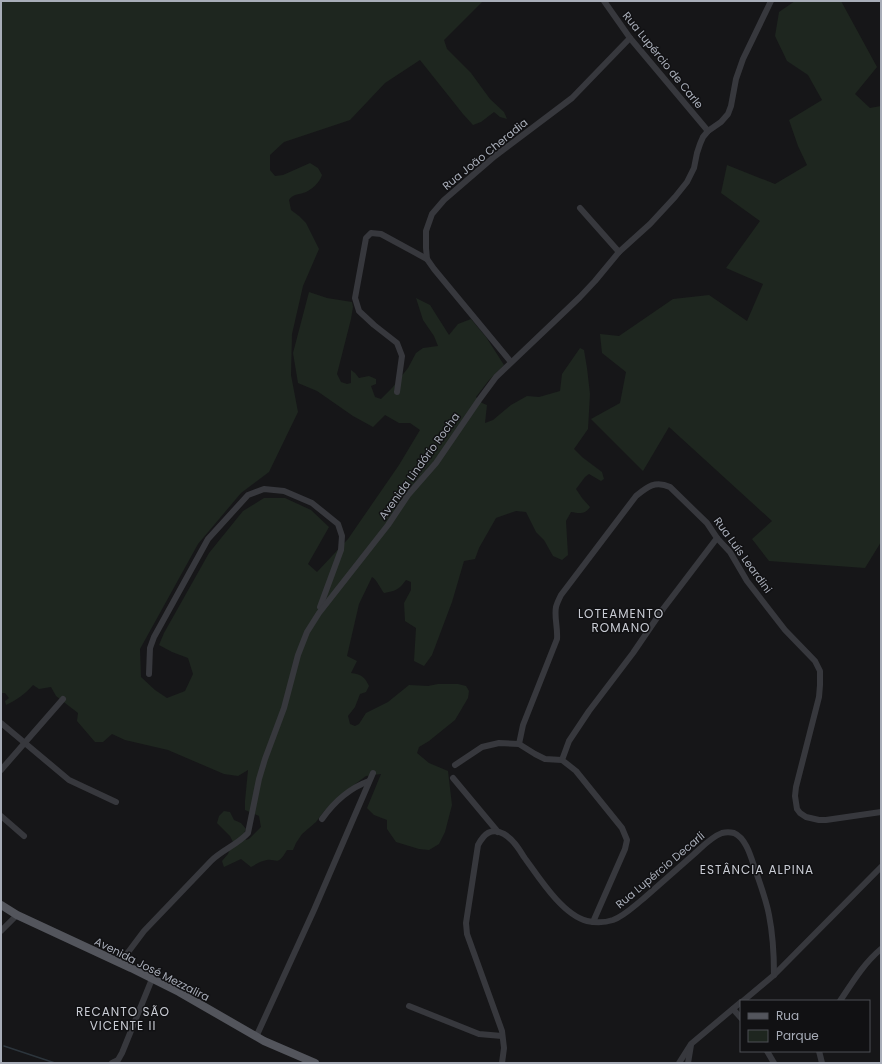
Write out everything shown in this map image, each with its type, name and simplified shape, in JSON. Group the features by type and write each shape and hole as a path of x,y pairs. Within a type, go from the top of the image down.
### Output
{"main road":[{"name":"Avenida José Mezzalira","path":"1,905 17,915 179,992 256,1037 313,1063"}],"street":[{"name":"Rua Lupércio de Carle","path":"604,1 630,38 708,131"},
{"name":"Avenida Lindório Rocha","path":"120,963 144,931 211,860 221,852 237,844 248,833 259,779 284,708 298,655 307,632 319,613 388,525 408,495 436,463 496,377 580,297 619,252 650,224 675,198 687,182 694,168 696,153 700,144 708,131 722,122 728,114 736,79 743,59 771,1"},
{"name":"Rua João Cheradia","path":"427,259 426,231 432,214 444,200 494,156 572,98 630,38"},
{"path":"580,208 619,252"},
{"path":"397,392 402,356 396,343 359,311 355,298 366,238 371,233 381,234 427,259 511,362"},
{"name":"Rua Luís Leardini","path":"519,744 524,725 557,639 558,631 556,606 561,595 636,496 646,488 653,485 664,484 670,487 708,522 717,538 730,552 748,581 785,630 815,661 820,671 819,697 796,787 796,805 800,813 806,818 826,820 881,812"},
{"path":"149,674 150,648 154,637 208,540 248,496 264,489 284,491 312,503 338,524 342,536 341,550 319,613"},
{"path":"562,760 569,741 585,717 633,653 663,609 717,538"},
{"path":"1,770 63,699"},
{"path":"1,722 68,780 116,802"},
{"path":"455,765 482,747 499,743 519,744 545,759 562,760 576,771 622,828 627,840 625,849 592,922"},
{"path":"256,1037 314,910 373,772"},
{"name":"Rua Lupércio Decarli","path":"453,778 498,832 508,837 516,846 547,890 560,904 583,920 592,922 605,922 615,919 627,912 710,840 728,832 735,834 741,838 746,845 752,859 769,914 772,932 774,975"},
{"path":"322,819 330,807 340,798 369,781"},
{"path":"1,816 24,836"},
{"path":"498,832 492,831 486,833 478,845 466,923 467,934 502,1031 504,1048 502,1063"},
{"path":"744,1000 774,975 881,867"},
{"path":"1,931 17,915"},
{"path":"841,1000 874,955 881,949"},
{"path":"112,1063 118,1060 122,1053 152,979"},
{"path":"679,1063 691,1044 740,1004"},
{"path":"409,1006 479,1034 502,1036"},
{"path":"733,1009 740,1017"},
{"path":"688,1063 691,1044"},
{"path":"768,1052 774,1063"},
{"path":"820,1052 822,1063"}],"green space":[{"path":"1,1 483,1 444,40 447,49 471,73 490,99 504,112 507,119 500,117 494,112 481,122 473,125 420,60 385,83 350,120 284,142 270,155 270,170 275,176 283,175 310,163 318,168 322,175 315,186 289,200 291,210 306,223 319,249 303,286 292,334 291,375 298,412 269,472 241,493 198,544 140,649 141,677 155,690 167,698 185,691 193,674 188,658 159,645 164,633 209,553 243,511 264,498 285,498 311,510 329,527 308,564 317,572 348,539 399,465 420,430 410,423 399,423 385,415 373,427 353,416 317,391 298,383 293,353 309,292 327,298 352,302 353,307 351,319 337,374 341,382 347,384 351,383 351,370 359,378 369,376 376,379 376,384 371,386 375,397 381,399 408,368 416,353 423,348 438,346 434,336 423,320 416,298 430,305 449,335 458,324 471,319 486,337 504,365 489,380 476,397 482,403 487,405 485,423 493,420 511,405 527,396 539,397 560,391 562,374 580,348 584,350 590,394 588,429 574,449 602,472 604,479 601,481 589,474 576,489 590,507 584,512 571,512 566,521 568,555 562,560 553,556 544,540 536,532 526,512 516,511 496,518 479,548 475,559 464,561 452,602 432,655 424,666 414,661 416,628 405,621 404,603 411,590 411,582 406,580 396,590 384,593 372,577 359,604 347,656 357,661 351,673 362,676 369,686 366,692 360,694 355,707 348,716 350,724 355,726 359,724 366,713 388,702 409,685 428,686 438,684 458,684 466,686 469,691 468,698 455,720 429,741 419,747 417,753 429,763 448,771 452,805 445,832 439,844 429,850 419,849 396,842 387,829 387,820 374,815 367,808 381,774 366,776 346,791 325,810 316,822 302,834 293,850 287,850 278,861 268,860 251,867 241,859 224,867 222,861 228,854 233,842 230,836 217,823 219,816 224,811 230,812 234,820 241,823 246,829 244,833 246,840 249,839 261,827 259,816 245,810 248,770 238,776 224,774 168,750 125,740 112,734 103,742 95,742 77,721 78,713 56,696 51,687 39,689 33,685 21,696 6,705 5,701 9,698 5,693 1,693"},
{"path":"795,1 841,1 877,67 855,94 870,108 881,106 881,542 865,568 769,561 752,539 772,521 669,427 643,471 591,419 620,403 626,372 602,353 600,334 619,336 673,299 709,295 747,321 763,284 726,268 760,221 721,193 727,165 775,184 807,165 798,146 789,120 822,100 808,75 787,61 775,36 779,12"}],"waterway":[{"path":"4,1046 55,1063"}],"district":[{"name":"LOTEAMENTO ROMANO","path":"621,620"},
{"name":"ESTÂNCIA ALPINA","path":"757,869"},
{"name":"RECANTO SÃO VICENTE II","path":"123,1018"}]}
